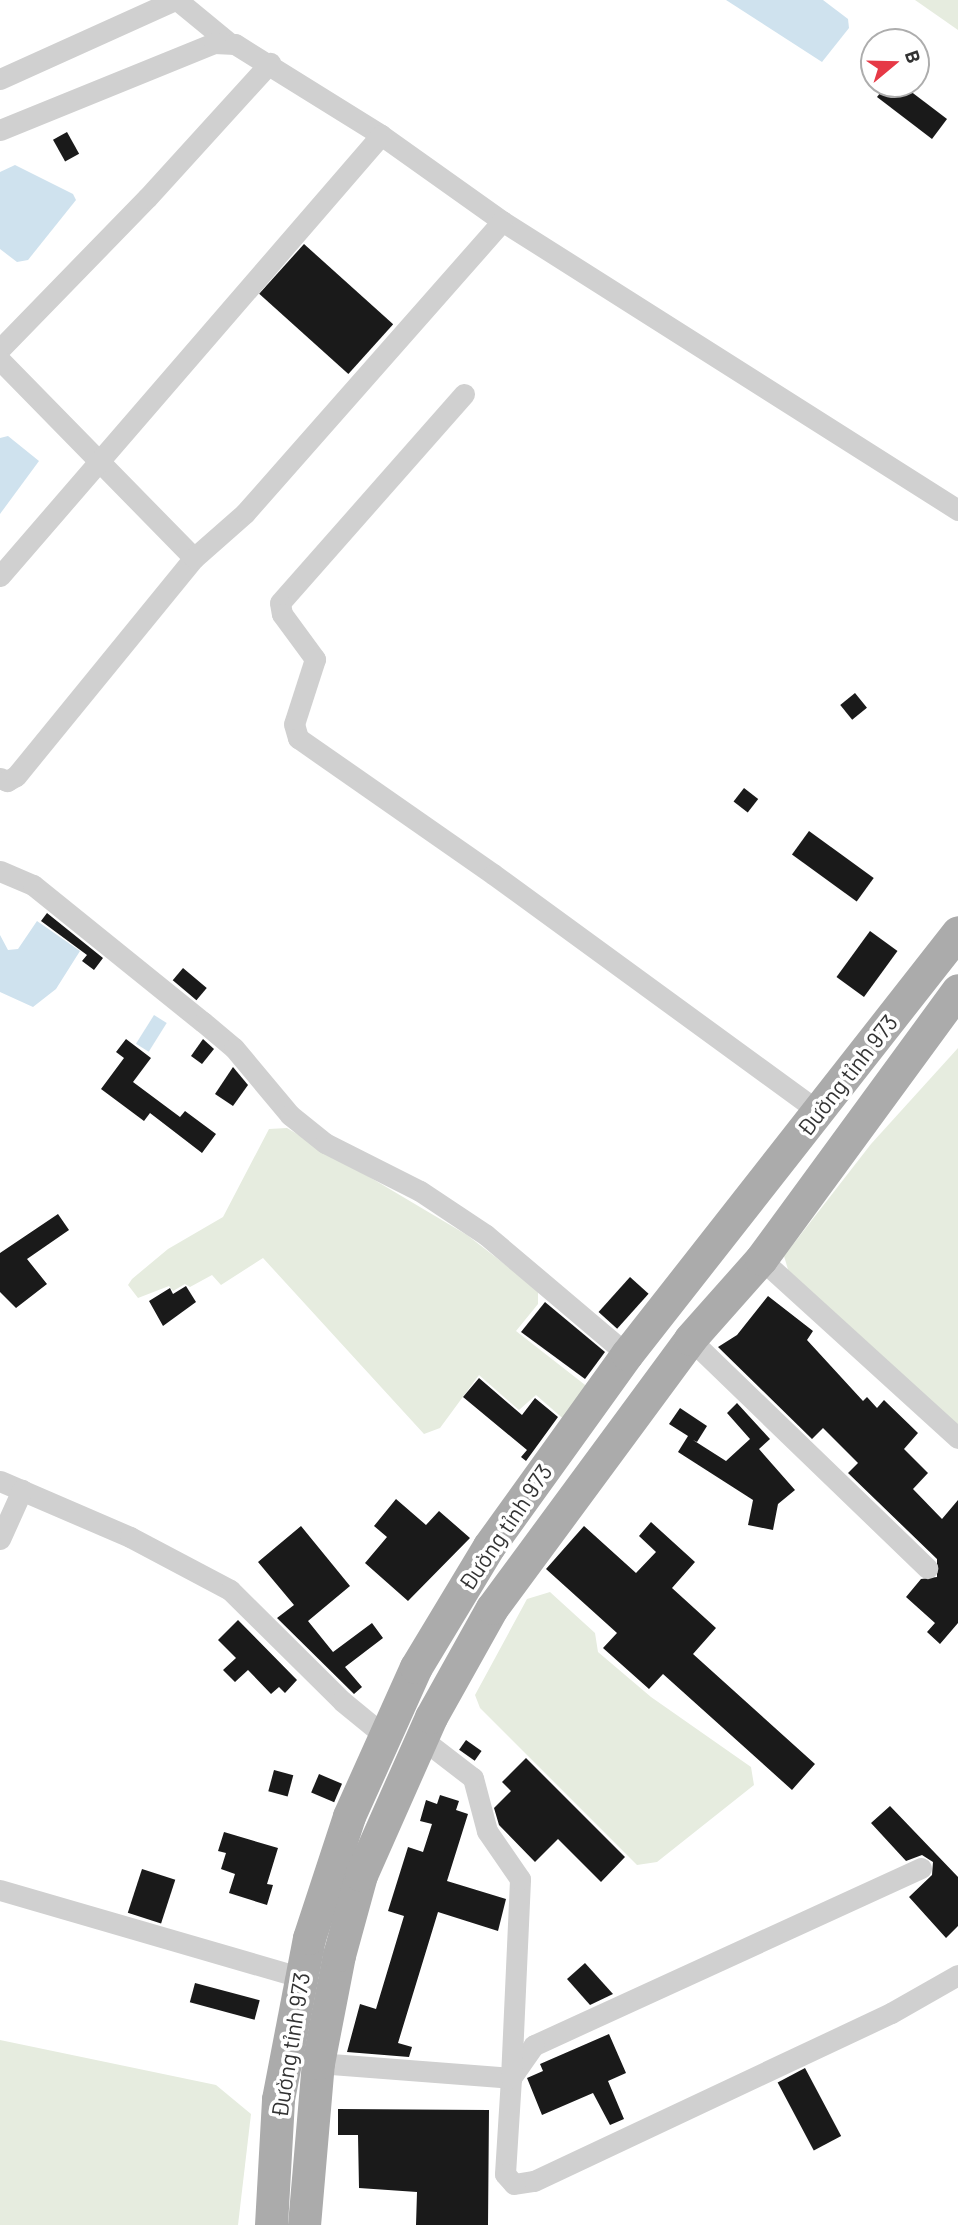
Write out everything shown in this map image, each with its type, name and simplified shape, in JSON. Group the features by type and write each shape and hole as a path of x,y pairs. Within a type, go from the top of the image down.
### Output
{"main road":[{"name":"Đường tỉnh 973","path":"271,2225 278,2099 299,1978 349,1816 416,1667 489,1546 627,1354 958,932"},
{"name":"Đường tỉnh 973","path":"304,2225 318,2063 338,1955 361,1875 421,1738 492,1608 690,1339 761,1259 958,990"}],"street":[{"path":"0,79 176,0 227,41 270,63 381,135 502,221 958,510"},
{"path":"0,130 227,41"},
{"path":"0,349 270,63"},
{"path":"0,576 95,461 381,135"},
{"path":"0,778 7,781 16,776 194,558 245,513 502,221"},
{"path":"0,359 95,461 194,558"},
{"path":"464,394 280,603 282,614 315,659 294,724 298,738 493,874 819,1112"},
{"path":"0,871 33,885 214,1031 290,1115 325,1143 420,1191 486,1235 627,1354"},
{"path":"761,1259 958,1438"},
{"path":"690,1339 927,1568"},
{"path":"0,1481 193,1567 230,1590 342,1701 386,1737"},
{"path":"0,1539 22,1490"},
{"path":"421,1738 473,1778 487,1831 520,1879 511,2078 503,2166 508,2180 522,2186 891,2013 958,1975"},
{"path":"511,2078 534,2045 921,1868"},
{"path":"0,1890 299,1978"},
{"path":"318,2063 511,2078"}],"shaded area":[{"path":"915,0 958,0 958,30"},
{"path":"958,1048 958,1427 789,1273 784,1256 871,1144"},
{"path":"287,1128 467,1235 538,1290 538,1304 516,1331 589,1388 567,1422 536,1395 519,1410 479,1375 440,1428 424,1434 263,1258 221,1285 212,1275 190,1287 185,1284 173,1291 169,1286 138,1298 128,1285 132,1279 168,1249 223,1217 269,1129"},
{"path":"550,1592 595,1633 598,1652 651,1697 751,1767 754,1785 657,1862 637,1865 480,1708 475,1695 527,1599"},
{"path":"0,2040 216,2085 251,2114 238,2225 0,2225"}],"water":[{"path":"726,0 823,0 848,19 849,28 822,62"},
{"path":"15,165 73,194 76,200 28,260 17,262 0,249 0,172"},
{"path":"8,436 39,461 0,514 0,438"},
{"path":"37,921 80,951 56,989 33,1007 0,992 0,935 8,950 18,949"},
{"path":"154,1015 167,1023 149,1052 136,1044"}],"building":[{"path":"878,98 919,98 947,119 932,139"},
{"path":"67,132 79,154 65,162 53,140"},
{"path":"304,244 393,324 348,374 259,294"},
{"path":"855,693 867,708 852,720 840,705"},
{"path":"744,788 758,799 748,812 734,801"},
{"path":"809,831 874,878 857,901 792,854"},
{"path":"47,913 103,958 94,970 82,961 87,955 41,921"},
{"path":"870,931 898,951 864,997 836,977"},
{"path":"183,968 207,988 196,1000 173,980"},
{"path":"126,1039 151,1058 133,1082 180,1117 185,1111 216,1134 202,1153 150,1113 144,1121 101,1089 124,1058 116,1052"},
{"path":"203,1039 214,1049 202,1064 191,1056"},
{"path":"233,1067 248,1085 233,1106 215,1094"},
{"path":"58,1214 69,1230 27,1259 47,1284 16,1308 0,1292 0,1253"},
{"path":"630,1277 649,1294 617,1329 599,1312"},
{"path":"186,1286 196,1302 163,1326 149,1301 170,1288 173,1294"},
{"path":"768,1296 813,1331 807,1340 863,1401 867,1397 877,1408 884,1400 918,1433 904,1449 928,1473 913,1489 942,1519 958,1500 958,1623 940,1644 927,1632 935,1623 906,1597 921,1579 937,1577 937,1559 848,1473 858,1463 823,1428 812,1439 718,1347 737,1335"},
{"path":"545,1302 605,1352 585,1379 521,1332"},
{"path":"479,1378 522,1415 535,1398 558,1417 526,1461 521,1457 527,1450 463,1397"},
{"path":"737,1403 770,1439 759,1449 795,1490 778,1504 773,1530 748,1525 753,1500 678,1452 688,1436 669,1424 680,1408 707,1426 697,1442 693,1440 726,1461 750,1439 727,1413"},
{"path":"396,1499 426,1525 439,1511 470,1538 408,1601 365,1563 387,1537 374,1526"},
{"path":"651,1522 695,1562 672,1588 716,1628 693,1654 815,1764 792,1790 663,1674 649,1689 603,1648 617,1633 546,1569 584,1526 636,1573 656,1552 639,1536"},
{"path":"301,1526 350,1586 308,1621 333,1652 372,1623 383,1638 345,1667 362,1687 354,1694 277,1618 294,1605 258,1562"},
{"path":"238,1620 297,1680 285,1693 279,1687 271,1694 248,1670 235,1682 223,1670 236,1658 218,1640"},
{"path":"466,1740 482,1751 475,1761 459,1750"},
{"path":"526,1758 625,1857 601,1882 558,1839 535,1862 499,1825 494,1808 511,1791 502,1782"},
{"path":"274,1770 293,1775 288,1796 268,1791"},
{"path":"319,1774 342,1784 334,1802 311,1792"},
{"path":"440,1795 459,1801 456,1810 468,1814 447,1881 506,1899 498,1931 438,1912 398,2043 412,2047 409,2057 347,2052 360,2004 376,2009 404,1916 388,1911 408,1847 423,1852 432,1824 420,1821 426,1800 437,1804"},
{"path":"890,1806 958,1877 958,1926 946,1938 909,1897 932,1875 933,1862 922,1855 906,1861 871,1823"},
{"path":"224,1832 278,1848 267,1884 273,1885 267,1905 229,1893 235,1874 221,1869 226,1853 218,1851"},
{"path":"142,1869 175,1880 161,1924 128,1913"},
{"path":"585,1963 613,1994 590,2005 567,1979"},
{"path":"195,1983 260,2000 255,2020 190,2002"},
{"path":"609,2034 626,2073 608,2081 624,2119 610,2125 593,2093 542,2115 527,2078 543,2071 540,2064"},
{"path":"805,2068 841,2136 814,2151 778,2083"},
{"path":"338,2109 489,2110 488,2225 416,2225 417,2192 359,2188 358,2135 338,2135"}]}
